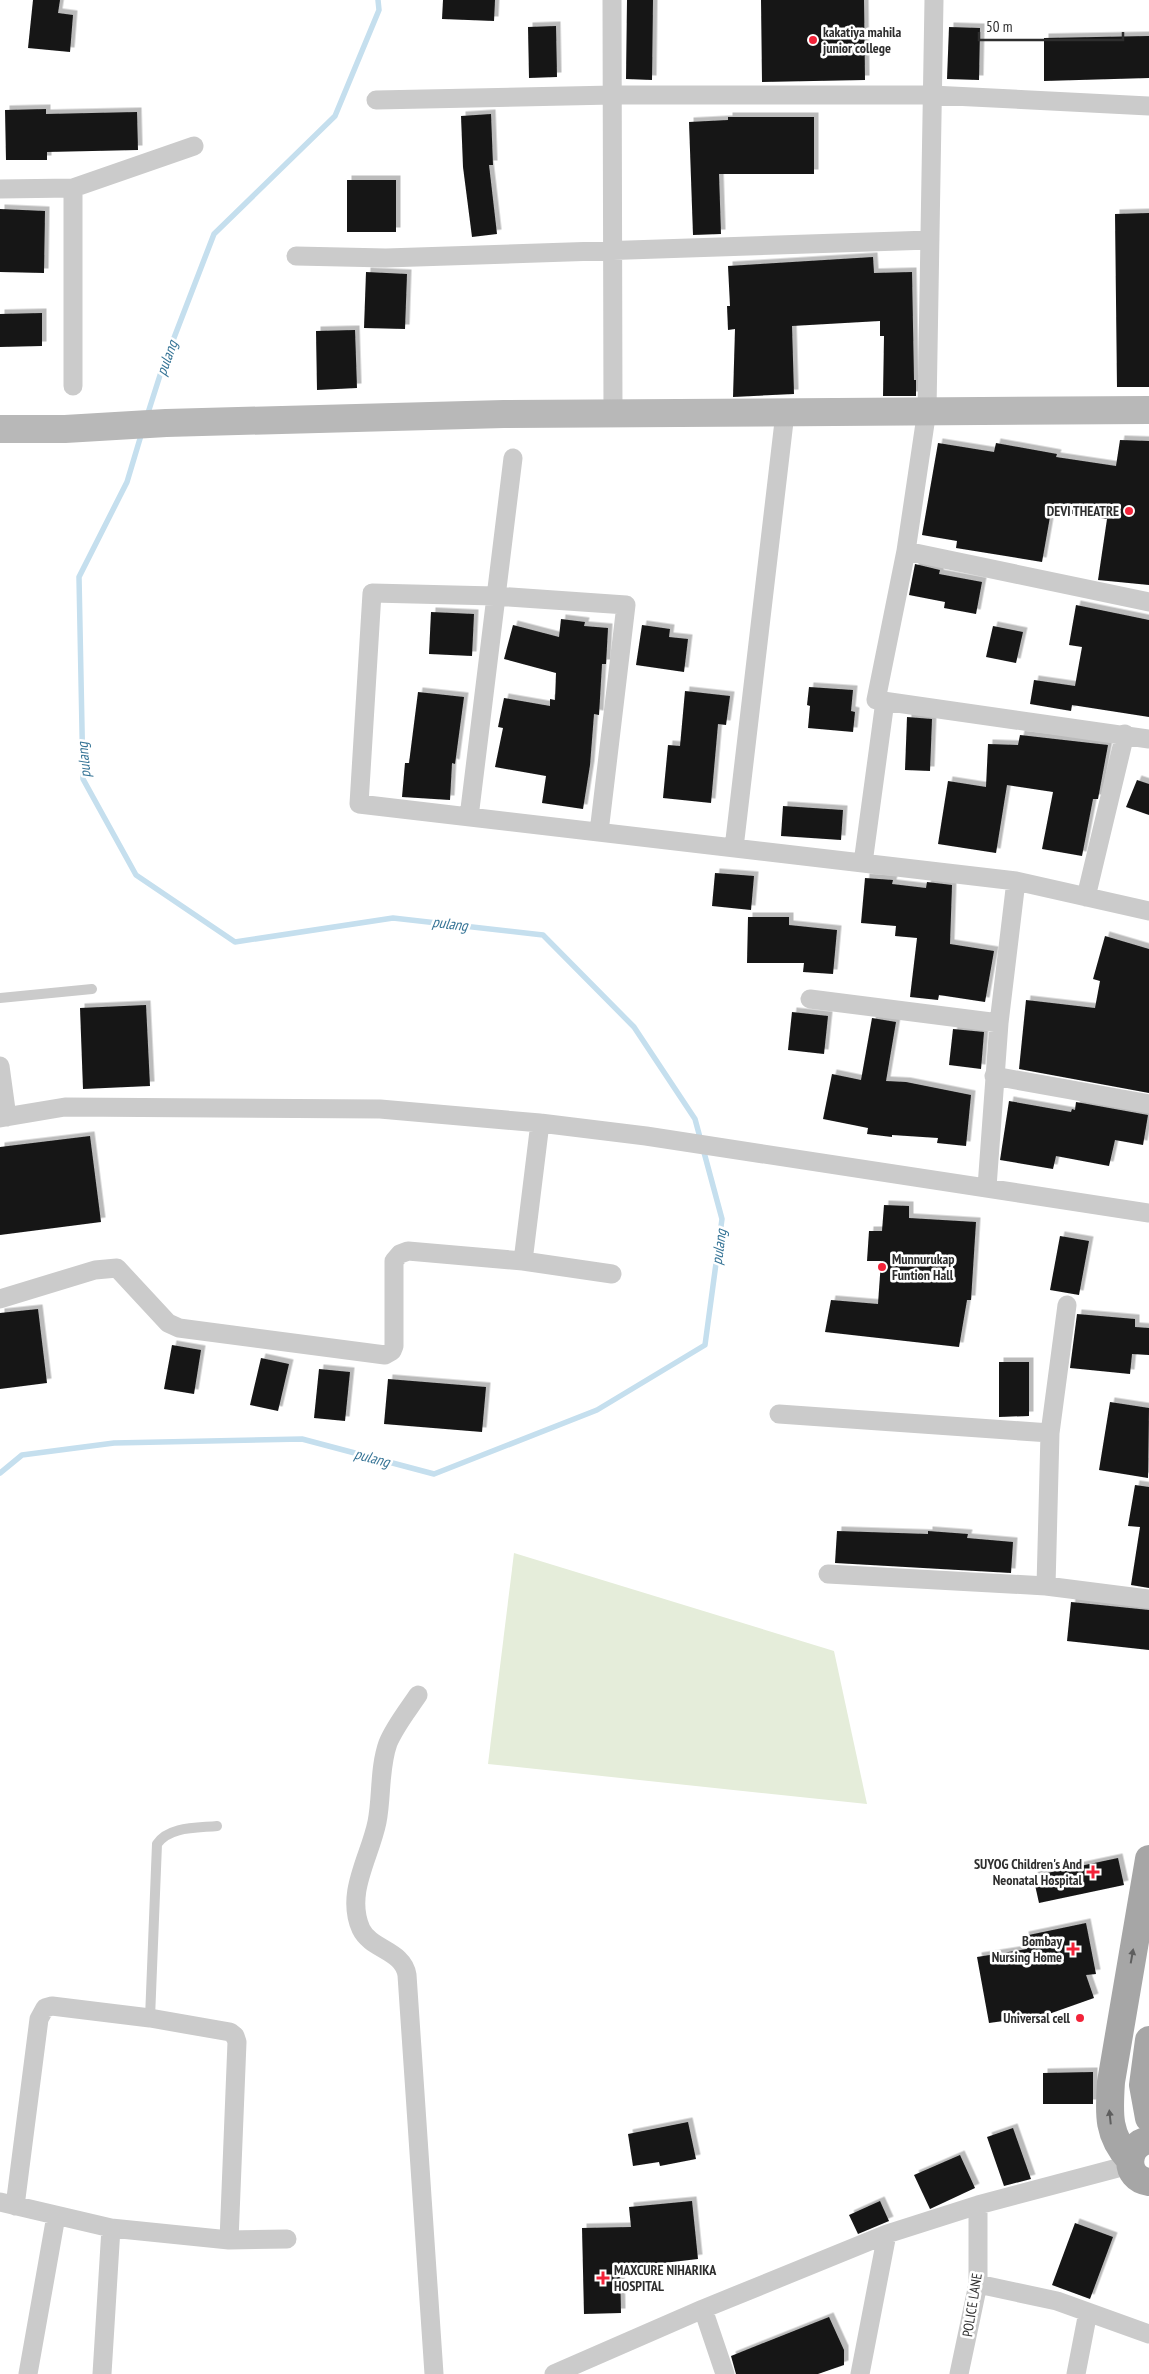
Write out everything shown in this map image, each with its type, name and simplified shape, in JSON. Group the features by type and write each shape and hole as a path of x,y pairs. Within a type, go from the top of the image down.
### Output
{"main road":[{"path":"1136,2169 1119,2148 1112,2130 1109,2114 1111,2082 1149,1859"},
{"path":"1149,2040 1143,2085 1149,2118"},
{"path":"1136,2169 1130,2154 1137,2145 1149,2140"}],"street":[{"path":"612,0 613,413"},
{"path":"934,0 927,410 906,551 876,700 1125,734 1149,739"},
{"path":"376,100 613,95 932,95 1149,106"},
{"path":"0,189 73,188 194,146"},
{"path":"73,188 73,386"},
{"path":"296,256 386,258 930,240"},
{"path":"0,429 65,429 166,423 504,414 1149,410"},
{"path":"734,848 786,413"},
{"path":"469,817 513,458"},
{"path":"906,551 1149,602"},
{"path":"599,832 626,605 495,596 372,593 359,804 1016,881 1149,911"},
{"path":"864,863 885,701"},
{"path":"1086,898 1125,734"},
{"path":"987,1187 994,1076 1016,881"},
{"path":"810,999 1000,1023"},
{"path":"0,1066 3,1117 65,1107 380,1109 540,1122 646,1136 1149,1212"},
{"path":"994,1076 1149,1104"},
{"path":"523,1261 540,1122"},
{"path":"0,1299 95,1270 117,1268 168,1323 179,1328 385,1355 392,1351 394,1346 394,1261 400,1254 408,1251 523,1261 612,1274"},
{"path":"1046,1586 1050,1433 1067,1305"},
{"path":"779,1414 1050,1433"},
{"path":"828,1574 1046,1586 1149,1599"},
{"path":"418,1695 389,1742 384,1756 377,1823 357,1886 356,1904 357,1918 366,1937 401,1960 406,1967 434,2374"},
{"path":"229,2240 237,2042 235,2036 230,2032 150,2018 52,2006 45,2008 39,2019 7,2204 111,2228 229,2240 287,2239"},
{"path":"564,2372 702,2310 887,2234 978,2205 1136,2169"},
{"name":"POLICE LANE","path":"959,2374 978,2284 978,2205"},
{"path":"28,2374 56,2216"},
{"path":"102,2374 111,2228"},
{"path":"860,2374 887,2234"},
{"path":"978,2284 1056,2301 1149,2334"},
{"path":"702,2310 725,2374"},
{"path":"1076,2374 1088,2312"}],"lane":[{"path":"0,998 92,989"},
{"path":"150,2018 157,1844 162,1837 177,1830 217,1826"}],"green space":[{"path":"514,1553 834,1651 867,1804 488,1764"}],"building":[{"path":"33,0 60,0 58,13 73,15 70,52 28,48"},
{"path":"443,0 495,0 494,21 442,19"},
{"path":"627,0 653,0 652,80 626,79"},
{"name":"kakatiya mahila junior college","path":"761,0 864,0 865,80 762,82"},
{"path":"556,26 557,77 529,78 528,27"},
{"path":"949,27 980,28 979,80 947,79"},
{"path":"1149,36 1149,78 1044,81 1044,38"},
{"path":"46,109 46,114 137,112 138,150 47,152 47,160 6,160 5,110"},
{"path":"491,114 493,165 489,165 497,234 472,237 463,167 461,116"},
{"path":"728,117 814,117 814,174 719,174 721,234 693,235 689,122 728,120"},
{"path":"347,180 396,180 396,232 347,232"},
{"path":"0,209 45,211 44,273 0,272"},
{"path":"1149,213 1149,387 1117,387 1115,214"},
{"path":"873,257 874,273 912,272 916,396 883,396 884,336 880,336 880,321 792,326 794,394 733,397 735,329 728,330 727,306 730,306 728,266"},
{"path":"366,272 407,274 405,329 364,328"},
{"path":"42,313 42,346 0,347 0,314"},
{"path":"355,330 357,388 317,390 316,331"},
{"path":"1120,440 1149,441 1149,585 1098,580 1107,519 1051,511 1042,562 956,548 957,541 922,535 938,443 994,452 996,443 1057,454 1056,457 1116,466"},
{"path":"915,564 940,570 939,574 982,582 976,614 944,608 945,602 909,595"},
{"path":"1076,605 1149,620 1149,717 1072,705 1071,711 1030,704 1034,680 1075,686 1082,647 1069,645"},
{"path":"431,612 474,614 472,656 429,654"},
{"path":"561,619 585,622 584,626 608,628 606,664 602,664 599,715 594,714 590,765 583,809 542,803 546,776 495,767 503,728 498,727 504,698 550,706 550,699 555,700 556,673 504,659 513,625 559,637"},
{"path":"642,625 670,629 669,637 688,639 684,672 636,665"},
{"path":"993,626 1023,632 1016,663 986,657"},
{"path":"809,687 853,690 851,711 855,712 853,732 808,728 810,706 807,705"},
{"path":"685,691 730,696 726,725 718,724 711,803 663,798 668,745 680,746"},
{"path":"418,692 464,697 455,764 452,763 450,800 402,797 405,763 409,763"},
{"path":"907,717 932,719 930,771 905,770"},
{"path":"1020,735 1108,745 1098,799 1093,799 1082,856 1042,849 1053,792 1007,785 996,853 938,844 948,781 986,787 988,744 1018,745"},
{"path":"1137,780 1149,784 1149,815 1126,807"},
{"path":"783,806 843,810 841,840 781,836"},
{"path":"715,873 754,876 751,910 712,906"},
{"path":"865,878 893,880 892,884 926,888 927,882 952,885 950,944 994,951 985,1002 939,995 938,1000 910,997 917,938 895,936 896,926 861,923"},
{"path":"748,917 789,917 789,925 837,930 833,974 803,972 804,963 747,963"},
{"path":"1105,936 1149,949 1149,1093 1019,1069 1026,1000 1095,1008 1100,981 1093,979"},
{"path":"146,1005 150,1086 83,1089 80,1008"},
{"path":"792,1012 828,1016 824,1054 788,1050"},
{"path":"872,1018 896,1022 886,1081 906,1082 971,1095 966,1146 937,1143 938,1138 892,1135 892,1137 867,1134 868,1128 823,1119 832,1074 861,1080"},
{"path":"953,1029 984,1032 981,1069 949,1065"},
{"path":"1009,1101 1071,1112 1072,1109 1075,1110 1076,1102 1148,1115 1143,1145 1115,1140 1109,1166 1056,1156 1053,1169 1000,1160"},
{"path":"90,1136 101,1222 0,1235 0,1147"},
{"path":"884,1205 909,1206 909,1218 976,1222 971,1300 967,1300 959,1347 825,1332 831,1300 878,1304 881,1261 867,1261 869,1231 882,1231"},
{"path":"1060,1236 1089,1241 1079,1295 1050,1290"},
{"path":"38,1309 47,1383 0,1389 0,1313"},
{"path":"1077,1314 1135,1319 1135,1327 1149,1328 1149,1355 1132,1354 1130,1374 1070,1368"},
{"path":"172,1345 201,1350 194,1394 164,1389"},
{"path":"261,1358 289,1364 278,1411 250,1405"},
{"path":"999,1362 1029,1362 1029,1416 999,1417"},
{"path":"319,1369 350,1372 345,1421 314,1418"},
{"path":"388,1379 486,1387 482,1432 384,1424"},
{"path":"1110,1402 1149,1408 1148,1478 1099,1470"},
{"path":"1135,1485 1149,1487 1149,1588 1131,1585 1140,1527 1128,1526"},
{"path":"837,1531 928,1534 928,1531 968,1534 967,1538 1013,1542 1011,1573 835,1563"},
{"path":"1071,1602 1149,1610 1149,1650 1067,1641"},
{"path":"1118,1858 1124,1885 1039,1903 1033,1876"},
{"path":"1086,1923 1096,1974 1086,1975 1094,1998 1046,2015 989,2023 977,1957 1027,1949 1024,1936"},
{"path":"1093,2072 1093,2104 1043,2104 1043,2073"},
{"path":"688,2122 696,2159 660,2166 659,2162 633,2166 628,2134"},
{"path":"1013,2128 1031,2179 1004,2186 987,2137"},
{"path":"960,2155 975,2188 930,2209 914,2175"},
{"path":"692,2201 698,2259 620,2268 621,2313 584,2314 582,2228 631,2227 629,2207"},
{"path":"880,2201 889,2221 858,2234 849,2215"},
{"path":"1075,2223 1113,2237 1090,2299 1052,2285"},
{"path":"829,2317 844,2350 844,2365 818,2374 736,2374 731,2356"}],"waterway":[{"name":"pulang","path":"147,416 162,369 214,234 335,116 379,10 378,0"},
{"name":"pulang","path":"0,1473 22,1455 114,1443 302,1439 434,1474 597,1410 705,1345 722,1219 695,1119 634,1027 543,935 393,918 235,942 136,875 83,779 79,577 127,482 142,432"}],"place":[{"name":"kakatiya mahila junior college","path":"813,40"},
{"name":"DEVI THEATRE","path":"1129,511"},
{"name":"Munnurukap Funtion Hall","path":"882,1267"},
{"name":"SUYOG Children's And Neonatal Hospital","path":"1093,1872"},
{"name":"Bombay Nursing Home","path":"1073,1949"},
{"name":"Universal cell","path":"1080,2018"},
{"name":"MAXCURE NIHARIKA HOSPITAL","path":"603,2278"}]}
